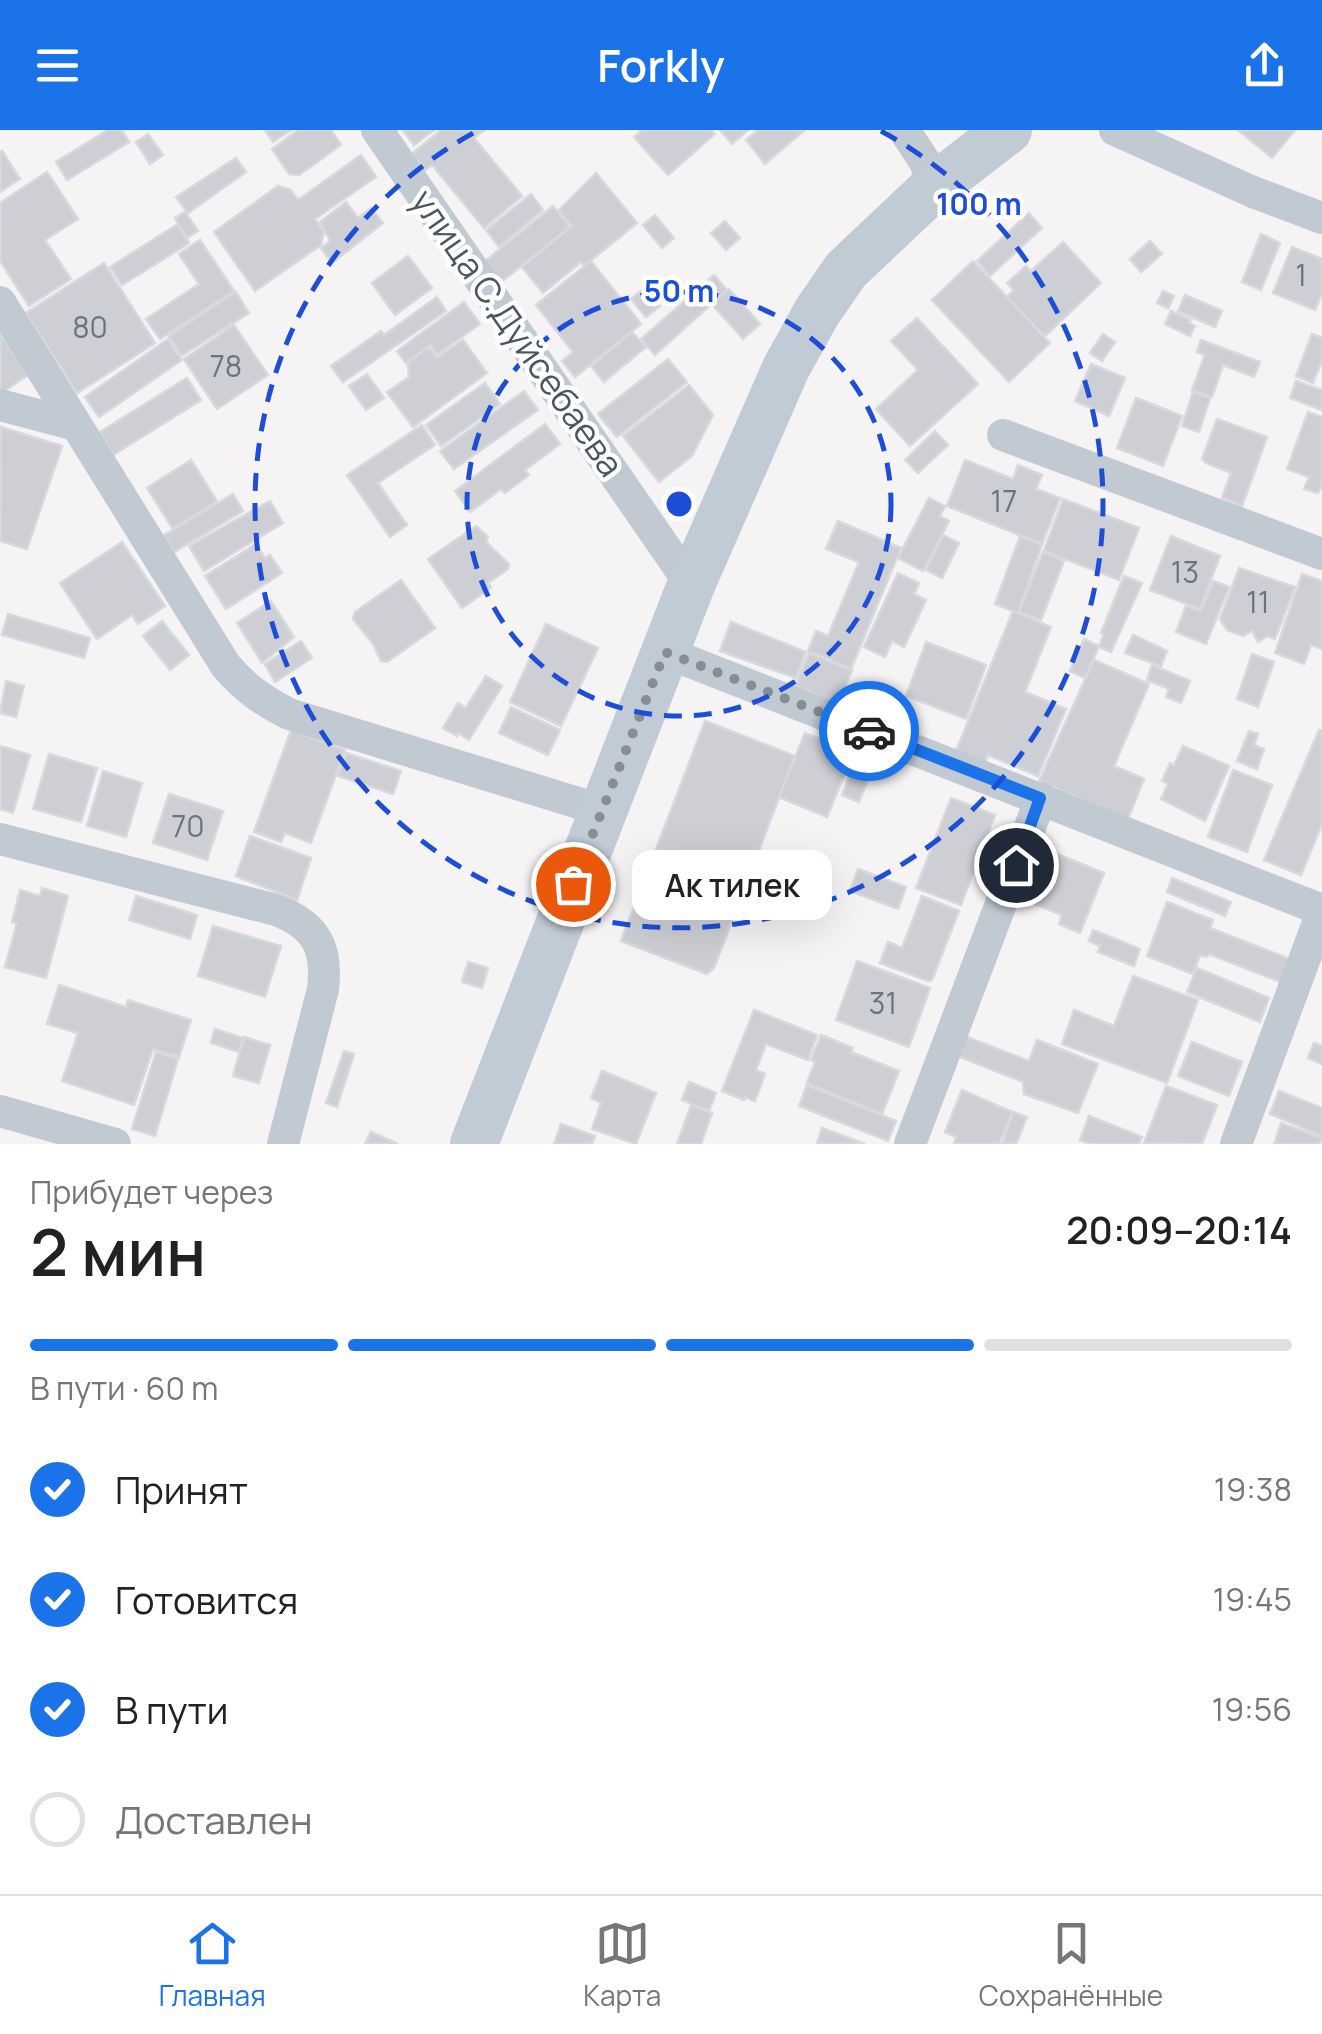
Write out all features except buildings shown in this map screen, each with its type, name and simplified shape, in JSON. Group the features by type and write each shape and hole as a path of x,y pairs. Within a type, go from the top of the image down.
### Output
{"street":[{"name":"улица С.Дуйсебаева","path":"377,130 691,585"},
{"path":"904,130 924,162 934,188"},
{"path":"474,1144 691,585 766,410 817,312 846,270 934,188 1008,130"},
{"path":"1115,130 1253,192 1322,218"},
{"path":"0,302 226,666 262,701 289,714 601,810"},
{"path":"0,406 76,424"},
{"path":"1002,435 1322,554"},
{"path":"665,652 1322,911 1236,1144"},
{"path":"910,1144 1040,798"},
{"path":"0,839 276,910 308,928 323,952 326,966 283,1144"},
{"path":"0,1110 115,1144"}],"way so far":[{"path":"573,884 665,652 869,731"}],"place":[{"name":"Ак тилек","path":"573,884"}],"route":[{"path":"869,731 1040,798 1016,865"}]}
